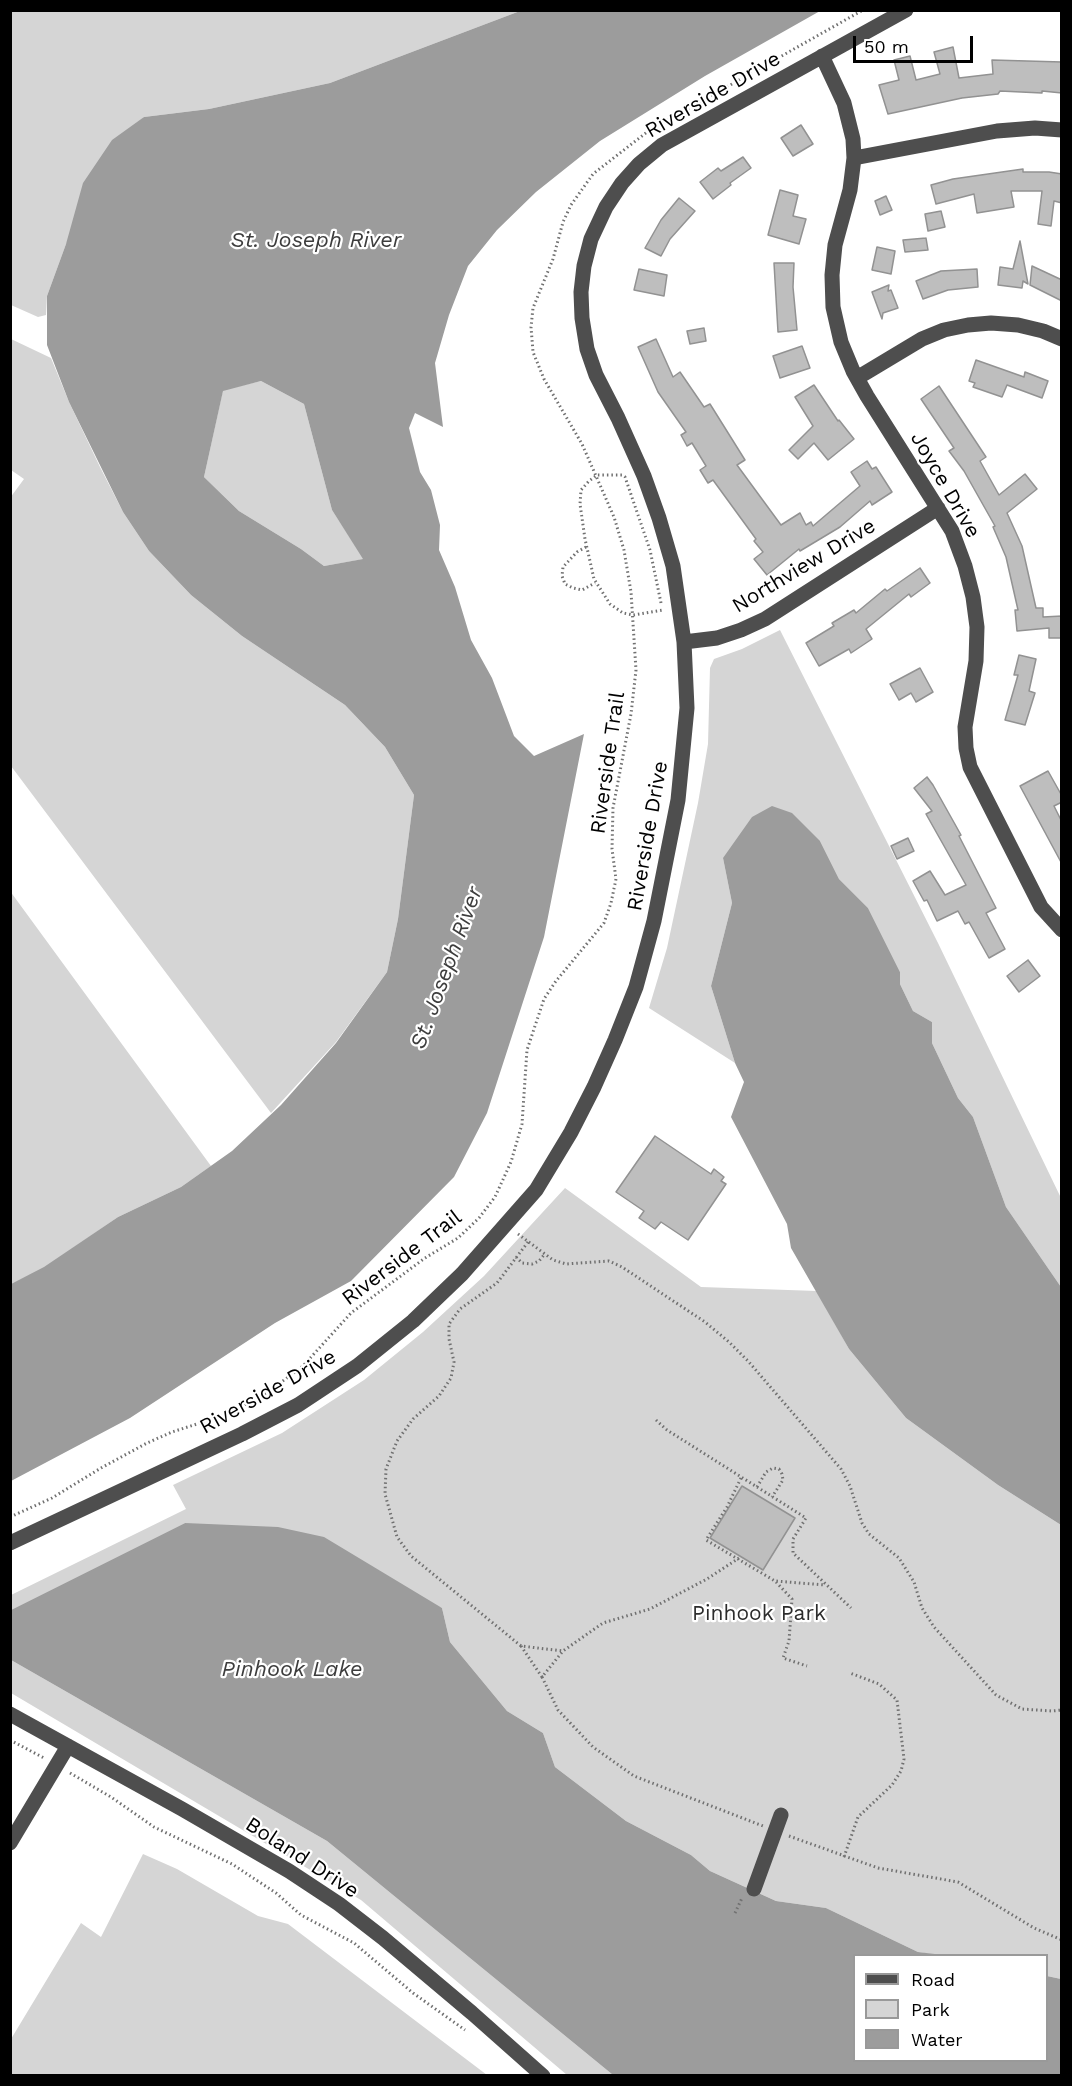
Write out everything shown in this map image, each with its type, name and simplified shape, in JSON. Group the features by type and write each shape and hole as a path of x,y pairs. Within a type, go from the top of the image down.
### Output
{"street":[{"name":"Riverside Drive","path":"10,1543 242,1434 297,1405 357,1366 413,1322 462,1274 536,1190 571,1132 598,1078 636,987 654,921 678,800 687,708 684,642 673,566 659,518 634,453 596,375 587,349 581,301 584,266 591,239 606,207 622,183 639,164 662,146 906,10"},
{"name":"Joyce Drive","path":"822,56 844,103 854,139 850,190 835,245 832,276 833,307 841,342 857,378 952,531 965,566 973,597 977,627 976,661 965,727 970,767 1041,907 1062,930"},
{"path":"854,158 997,131 1035,128 1062,130"},
{"path":"857,378 922,339 944,330 968,325 992,323 1018,326 1043,331 1062,339"},
{"name":"Northview Drive","path":"684,642 717,638 765,619 938,508"},
{"name":"Boland Drive","path":"10,1714 182,1809 289,1871 339,1904 464,2005 543,2076"},
{"path":"10,1843 68,1746"},
{"path":"754,1889 781,1815"}],"path":[{"name":"Riverside Trail","path":"10,1517 52,1498 147,1443 172,1432 225,1415 268,1392 303,1366 351,1313 425,1258 458,1238 485,1210 503,1183 522,1124 526,1094 527,1050 544,999 604,923 611,903 616,879 612,849 613,808 631,714 636,670 633,615 624,550 597,475 582,444 544,379 533,352 531,327 533,308 553,259 563,222 571,205 593,174 647,132 863,10"},
{"path":"663,610 650,550 625,477 597,475 581,490 580,504 586,547 596,582 610,604 623,613 633,615 670,609"},
{"path":"586,547 563,567 562,576 565,584 582,590 596,582"},
{"path":"485,1210 544,1255 566,1264 609,1261 622,1267 705,1322 729,1342 748,1360 841,1469 850,1486 862,1523 869,1534 899,1558 914,1582 922,1608 934,1627 996,1695 1022,1708 1052,1712 1062,1710"},
{"path":"528,1242 496,1283 460,1309 449,1324 448,1339 454,1362 451,1378 439,1396 413,1419 397,1441 386,1469 385,1494 398,1537 411,1556 521,1646 542,1677 563,1651 603,1623 650,1609 707,1580 739,1558"},
{"path":"516,1257 522,1263 532,1264 544,1255"},
{"path":"656,1420 667,1430 806,1518 793,1539 792,1548 795,1556 851,1608"},
{"path":"757,1487 766,1472 773,1468 779,1469 783,1474 783,1480 772,1497"},
{"path":"741,1478 706,1540 775,1581 792,1599 789,1641 783,1658 807,1666"},
{"path":"775,1581 826,1585"},
{"path":"521,1646 563,1651"},
{"path":"844,1857 858,1817 892,1785 902,1771 904,1759 897,1700 879,1684 850,1673"},
{"path":"10,1740 43,1758"},
{"path":"70,1773 111,1797 154,1827 232,1864 276,1893 301,1916 354,1943 413,1994 473,2035"}],"green space":[{"path":"11,11 520,11 330,83 209,109 144,117 66,244 47,296 46,315 38,317 11,305"},
{"path":"11,339 51,358 100,467 123,512 149,551 191,595 242,636 345,705 385,747 414,795 398,919 387,972 336,1042 271,1113 11,766 10,498 24,479 11,470"},
{"path":"261,381 304,404 332,510 364,559 324,566 239,511 204,477 223,390"},
{"path":"780,630 938,943 1061,1198 1061,1287 1006,1207 973,1117 958,1098 932,1043 932,1022 913,1011 900,984 900,972 868,908 839,879 820,841 723,858 732,903 711,986 735,1063 649,1008 667,948 698,803 708,744 710,668 714,659 742,649"},
{"path":"10,891 211,1166 181,1187 118,1217 44,1268 11,1284"},
{"name":"Pinhook Park","path":"565,1188 701,1287 817,1291 849,1349 906,1418 998,1485 1061,1525 1061,1979 1048,1976 1048,1954 930,1954 918,1952 826,1908 776,1901 710,1871 691,1855 626,1821 555,1767 543,1733 507,1711 450,1642 442,1608 185,1523 11,1610 11,1595 186,1509 173,1485 282,1433 364,1380 423,1332 484,1276"},
{"path":"11,1660 327,1841 613,2075 567,2075 361,1900 11,1693"},
{"path":"143,1854 177,1869 258,1916 288,1924 487,2075 11,2075 11,2039 81,1923 101,1937"}],"water":[{"name":"St. Joseph River","path":"520,11 820,11 705,76 600,141 536,192 497,230 468,266 449,315 435,363 443,427 415,413 409,428 420,472 431,490 440,525 439,550 455,587 471,640 492,678 514,736 534,756 584,734 544,937 487,1113 454,1177 351,1281 275,1323 130,1418 11,1481 11,1284 44,1267 118,1217 181,1187 232,1151 281,1105 336,1043 387,972 398,919 414,795 385,747 345,705 242,636 191,595 149,551 123,512 69,402 47,345 47,296 66,244 83,183 112,140 144,117 209,109 330,83","holes":["261,381 304,404 332,510 363,559 324,566 239,511 204,477 223,391"]},
{"path":"772,806 792,813 820,841 839,879 868,908 900,972 900,984 913,1011 932,1022 932,1043 958,1098 973,1117 1006,1207 1061,1287 1061,1525 998,1485 906,1418 849,1349 791,1248 787,1224 731,1117 744,1082 735,1063 711,986 732,903 723,858 752,817"},
{"name":"Pinhook Lake","path":"185,1523 278,1527 324,1537 442,1608 450,1642 507,1711 543,1733 555,1767 626,1821 691,1855 710,1871 776,1901 826,1908 918,1952 935,1954 853,1954 853,2062 1048,2062 1048,1976 1061,1979 1061,2075 613,2075 327,1841 11,1660 11,1610"}],"building":[{"path":"953,47 959,78 993,74 992,60 1062,62 1062,93 1000,91 998,94 962,98 888,114 879,85 899,80 894,60 910,56 916,80 940,74 934,52"},
{"path":"801,125 813,144 793,156 781,138"},
{"path":"743,157 751,168 713,199 700,182 718,168 721,171"},
{"path":"1023,169 1023,172 1062,174 1062,203 1054,201 1051,226 1038,224 1042,191 1011,191 1014,207 977,213 974,194 936,204 931,185 953,179"},
{"path":"780,190 798,195 793,216 806,219 799,244 768,235"},
{"path":"886,196 892,210 880,215 875,201"},
{"path":"679,198 695,211 670,239 661,256 645,248 661,220"},
{"path":"941,211 945,227 928,231 925,214"},
{"path":"926,238 928,250 905,252 903,240"},
{"path":"1020,241 1028,284 1023,281 1022,288 998,285 1000,267 1013,269"},
{"path":"877,247 895,251 891,274 872,270"},
{"path":"774,263 794,263 793,287 797,330 778,332"},
{"path":"1032,266 1062,280 1062,301 1030,285"},
{"path":"639,269 667,275 664,296 634,290"},
{"path":"977,269 978,287 948,290 923,299 916,281 941,271"},
{"path":"889,285 888,291 891,290 898,308 883,313 882,319 872,292"},
{"path":"704,328 706,341 690,344 687,331"},
{"path":"656,339 673,377 680,372 704,407 710,404 745,460 737,465 781,525 800,513 806,525 811,522 813,526 860,486 851,472 867,461 872,469 876,467 892,492 872,505 870,501 840,527 800,551 799,549 767,575 754,559 763,552 754,541 756,539 713,480 708,483 700,470 706,466 692,443 687,446 681,435 686,432 658,392 638,347"},
{"path":"802,346 810,368 780,378 773,356"},
{"path":"976,360 1024,377 1025,372 1048,381 1042,398 1007,385 1002,397 973,387 975,383 969,381"},
{"path":"814,385 838,421 854,439 828,460 814,443 798,459 789,450 813,426 795,397"},
{"path":"939,386 986,457 980,461 999,495 1025,474 1037,489 1007,513 1022,546 1036,608 1043,608 1043,617 1062,616 1062,638 1049,638 1049,628 1017,631 1015,610 1018,610 1006,557 993,527 995,526 964,471 949,451 954,448 921,399"},
{"path":"920,568 930,583 911,597 909,594 866,629 872,639 851,653 849,649 819,666 806,643 834,626 832,623 854,610 856,613 885,589 887,591"},
{"path":"1019,655 1036,659 1029,691 1035,693 1025,725 1005,720 1018,675 1014,675"},
{"path":"920,668 933,692 916,702 911,693 899,700 890,684"},
{"path":"1048,771 1062,796 1062,802 1054,806 1062,822 1062,864 1020,786"},
{"path":"927,777 961,835 959,836 996,908 986,913 1005,949 989,958 969,922 965,924 958,911 937,921 927,900 924,901 913,881 930,871 945,895 966,885 926,814 932,811 914,788"},
{"path":"908,838 914,851 897,859 891,846"},
{"path":"1028,960 1040,976 1019,992 1007,976"},
{"path":"655,1136 711,1174 714,1169 724,1177 721,1181 726,1184 688,1240 661,1222 655,1229 639,1218 644,1211 616,1192"},
{"path":"742,1486 795,1518 763,1570 710,1538"}]}
